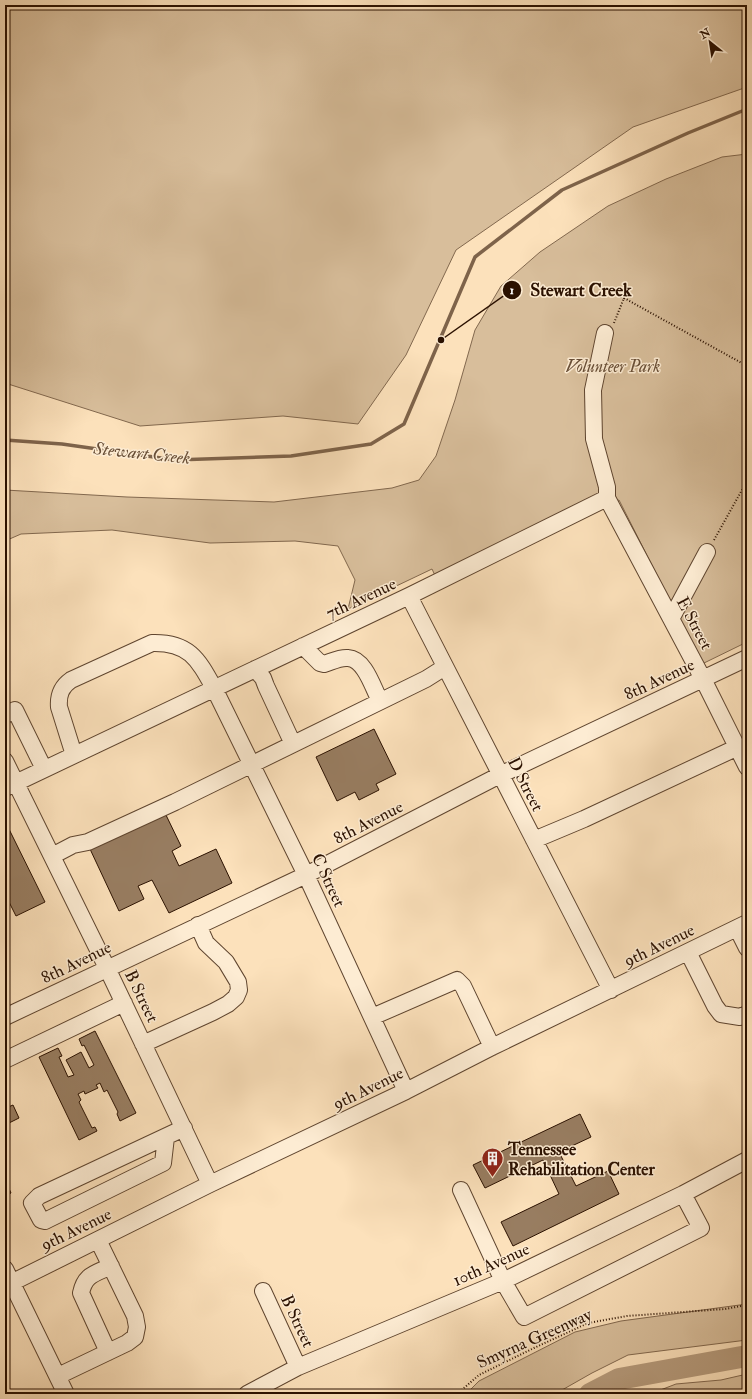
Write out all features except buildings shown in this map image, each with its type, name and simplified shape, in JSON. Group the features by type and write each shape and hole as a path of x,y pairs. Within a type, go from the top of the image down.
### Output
{"street":[{"path":"607,498 607,487 594,439 593,390 609,329"},
{"name":"7th Avenue","path":"10,785 409,596 607,498"},
{"name":"E Street","path":"607,498 703,679 747,767"},
{"path":"671,619 707,552"},
{"name":"D Street","path":"409,596 611,990"},
{"name":"C Street","path":"74,754 59,707 58,699 64,685 71,680 152,643 161,643 180,647 191,654 198,662 214,688 306,875 406,1091"},
{"path":"303,646 320,663 324,664 348,658 354,659 363,666 380,701"},
{"name":"8th Avenue","path":"5,1017 306,875 500,775 747,658"},
{"path":"52,856 73,845 88,842 293,744 426,679 445,667"},
{"path":"255,669 265,682 293,744"},
{"path":"5,715 14,710 44,769"},
{"path":"534,840 584,819 738,747"},
{"name":"B Street","path":"5,760 10,785 52,856 144,1044 210,1184"},
{"path":"144,1044 213,1012 228,1004 236,997 239,990 238,982 226,962 206,943 198,925"},
{"path":"742,926 747,948"},
{"name":"9th Avenue","path":"7,1279 98,1240 210,1184 406,1091 492,1047 742,926"},
{"path":"688,952 715,1006 721,1014 740,1017 747,1014"},
{"path":"372,1017 457,980 463,986 492,1047"},
{"path":"5,1060 124,1003"},
{"path":"166,1136 163,1164 45,1221 41,1220 32,1202 39,1196 166,1136 184,1128"},
{"name":"10th Avenue","path":"247,1394 298,1367 503,1281 683,1194 747,1160"},
{"path":"461,1190 503,1281 524,1317 701,1228 683,1194"},
{"path":"58,1376 127,1343 135,1337 137,1327 135,1316 98,1240"},
{"path":"108,1352 81,1293 82,1285 87,1278 111,1266"},
{"path":"7,1279 66,1394"},
{"name":"B Street","path":"263,1291 298,1367"}],"path":[{"path":"616,294 747,366"},
{"path":"609,329 624,298"},
{"path":"707,552 747,481"},
{"name":"Smyrna Greenway","path":"456,1394 479,1375 588,1323 627,1316 725,1309 747,1305"}],"green space":[{"path":"5,5 745,5 747,10 747,87 633,127 456,250 406,355 358,424 283,416 140,426 5,383"},
{"name":"Volunteer Park","path":"747,154 747,642 702,664 619,500 591,510 439,584 432,569 348,609 355,580 338,546 295,541 210,543 112,530 21,534 5,541 5,490 127,497 274,502 392,488 419,480 436,456 455,400 475,330 501,286 540,252 608,206 666,179 722,157"},
{"path":"747,1304 747,1340 628,1355 555,1394 466,1394 479,1381 575,1332 621,1321"},
{"path":"747,1374 747,1394 650,1394 676,1384 721,1380"}],"waterway":[{"name":"Stewart Creek","path":"5,440 62,444 175,460 291,456 371,444 404,424 475,257 562,190 688,133 747,109"},
{"name":"Stewart Creek","path":"590,1394 619,1379 747,1356"}],"place":[{"name":"Stewart Creek","path":"441,340"},
{"name":"Tennessee Rehabilitation Center","path":"493,1178"}]}
